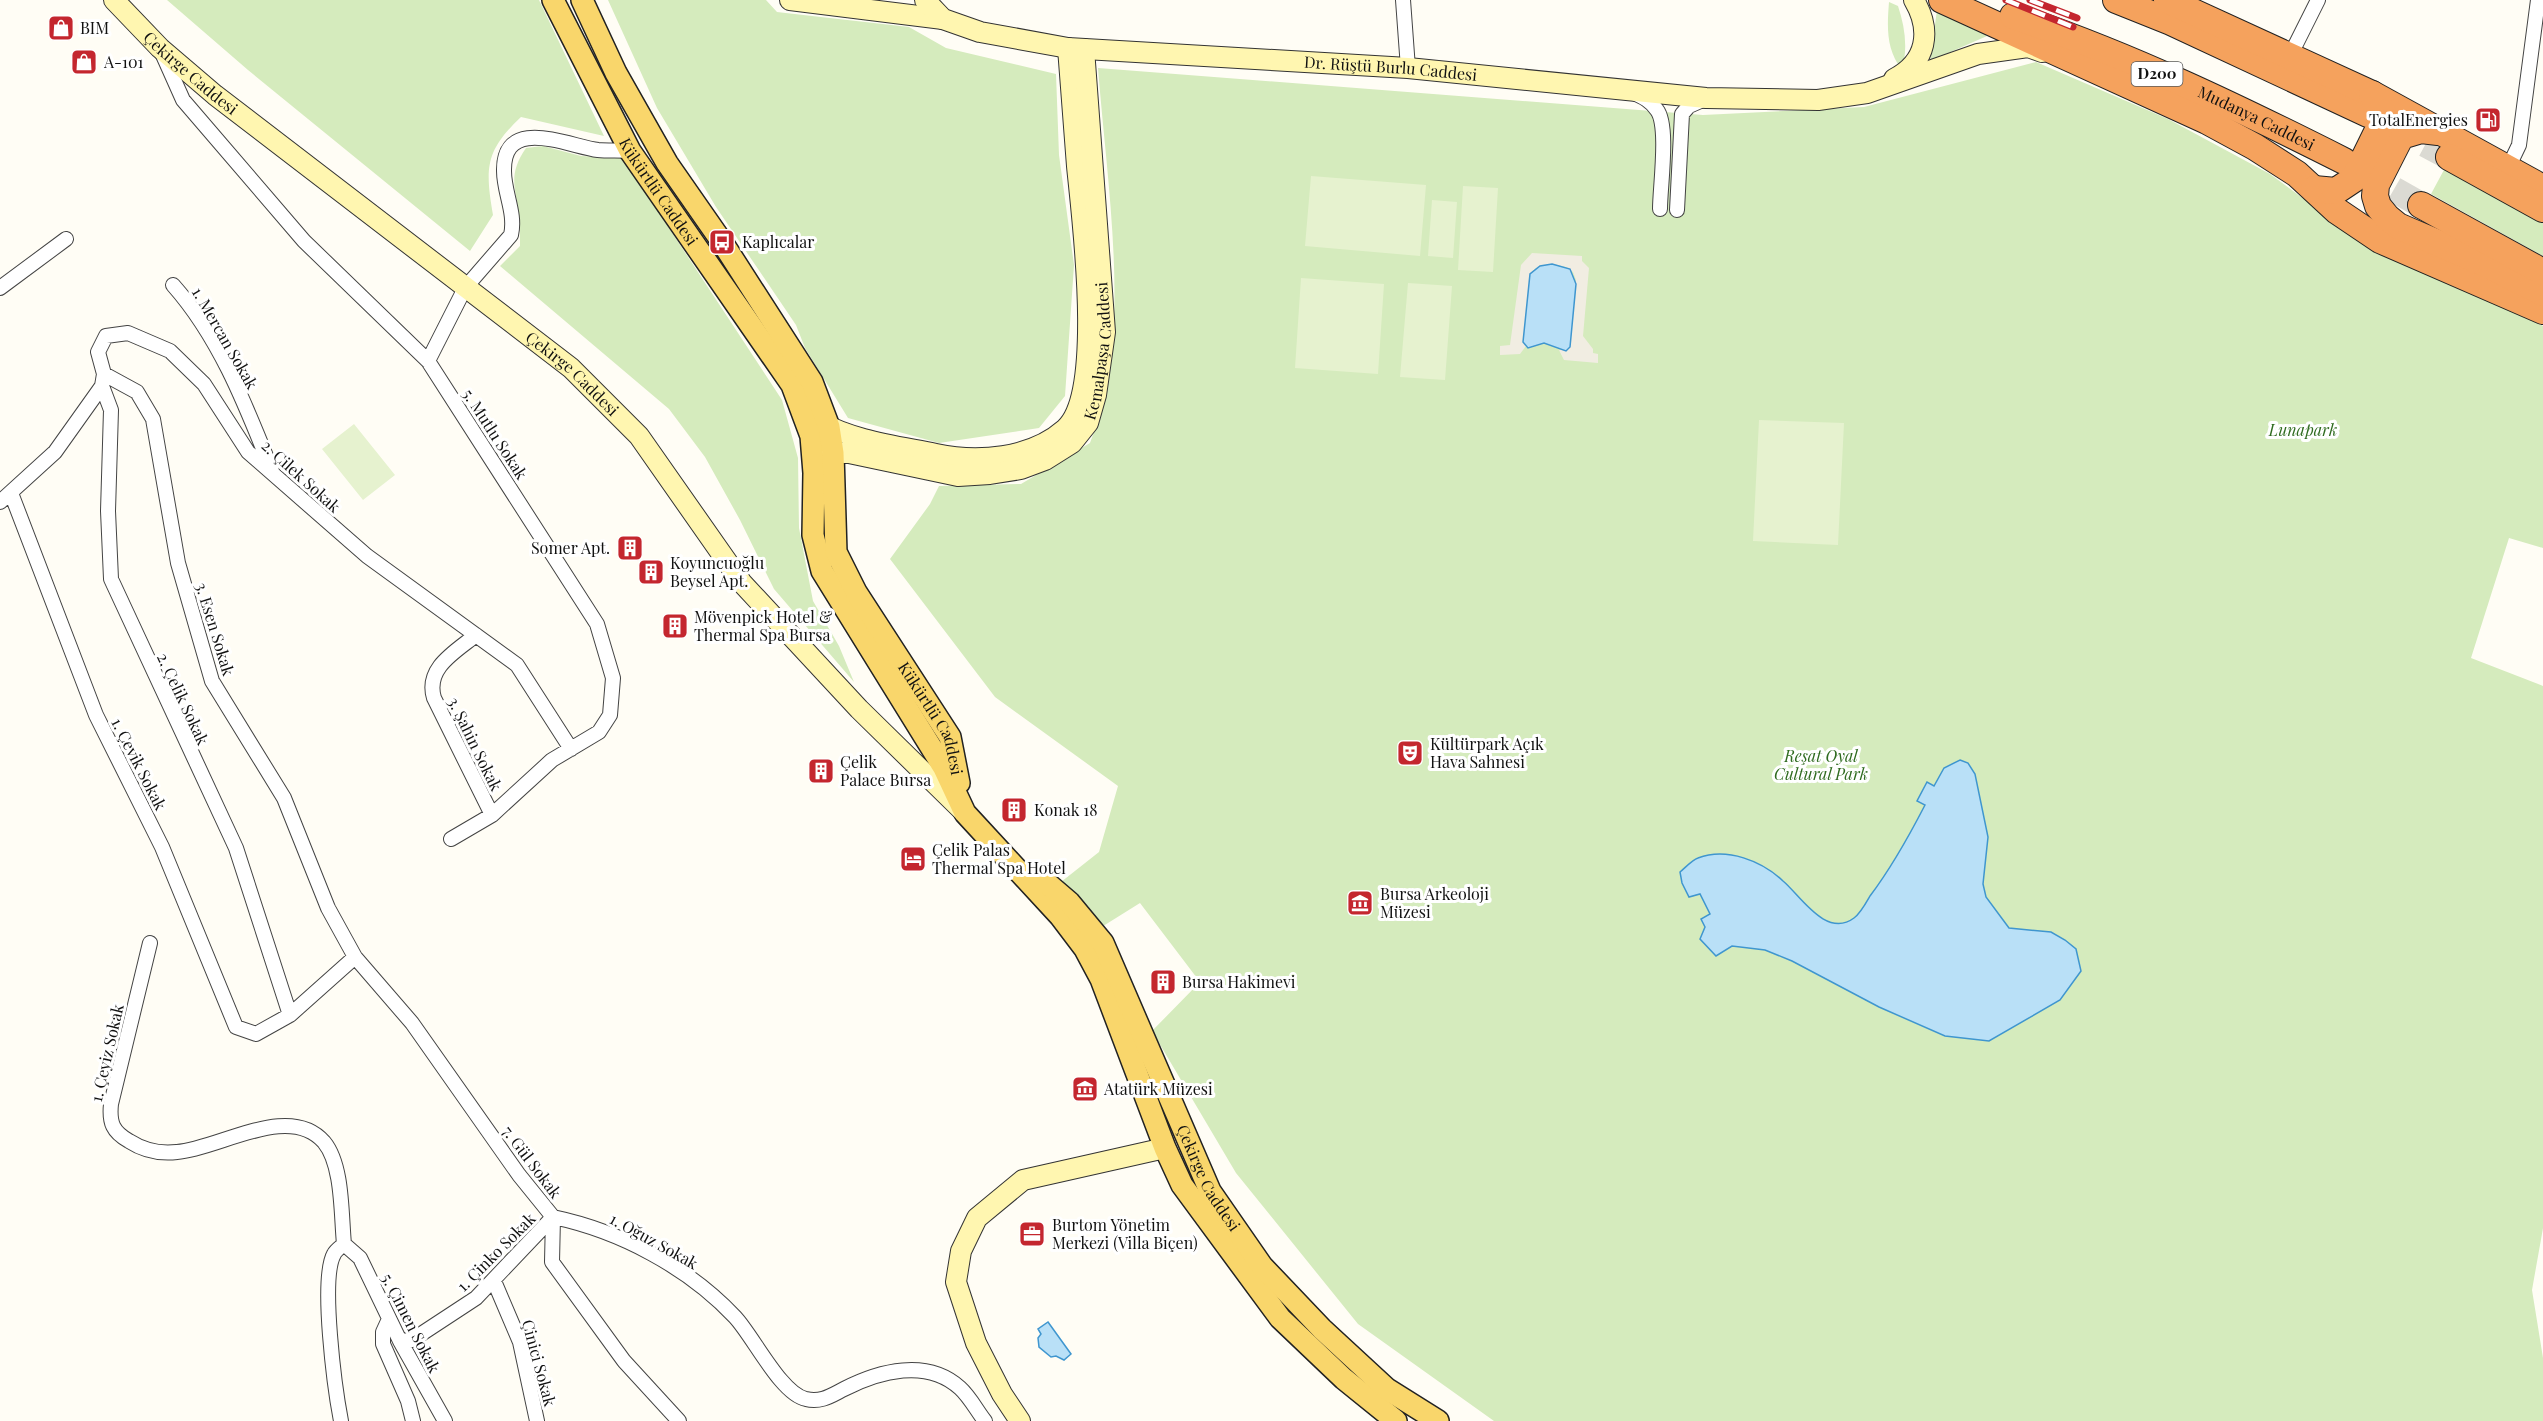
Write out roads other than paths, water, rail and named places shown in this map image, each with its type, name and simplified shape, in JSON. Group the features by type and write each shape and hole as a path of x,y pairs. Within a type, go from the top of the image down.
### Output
{"highway":[{"path":"1942,0 2217,126 2297,174 2337,211 2380,240 2543,311"},
{"name":"Mudanya Caddesi","path":"1965,0 2065,35 2226,103 2344,161"},
{"path":"2116,0 2439,132 2543,188"},
{"path":"2167,0 2290,56 2383,111 2384,118 2354,179 2336,191 2314,189"},
{"path":"2439,132 2421,130 2401,136 2376,185 2375,196 2378,206 2398,226 2484,262 2543,293"},
{"path":"2449,157 2543,209"},
{"path":"2421,205 2543,272"}],"main road":[{"name":"Çekirge Caddesi","path":"114,0 160,48 216,95 571,368 639,436 742,584 859,710 965,813 1060,916 1084,949 1101,979 1165,1148 1182,1185 1280,1318 1392,1420"},
{"name":"Kükürtlü Caddesi","path":"553,0 630,151 786,376 803,410 811,436 814,473 813,535 822,571 944,768 965,813"},
{"name":"Kükürtlü Caddesi","path":"582,0 616,73 667,163 722,242 812,382 829,427 833,453 836,552 856,592 950,737 965,813"},
{"path":"790,0 943,19"},
{"name":"Dr. Rüştü Burlu Caddesi","path":"925,0 943,19 980,32 1076,48 1408,68 1706,98 1818,100 1867,93"},
{"path":"1867,93 1910,71 1920,55 1924,39 1923,16 1914,0"},
{"path":"1867,93 1978,54 2002,50 2028,47 2074,61"},
{"name":"Kemalpaşa Caddesi","path":"803,410 829,427 863,438 962,460 1006,456 1038,444 1066,428 1080,400 1089,327 1076,48"},
{"name":"Kemalpaşa Caddesi","path":"833,453 866,455 958,476 990,474 1021,469 1045,460 1072,444 1088,423 1096,395 1105,332 1076,48"},
{"path":"814,473 824,458 833,453"},
{"name":"Çekirge Caddesi","path":"965,813 1069,902 1103,943 1210,1191 1262,1266 1322,1329 1386,1389 1438,1421"},
{"path":"1020,1421 1002,1394 976,1343 956,1282 961,1251 977,1218 1023,1180 1165,1148 1175,1148 1199,1168"},
{"path":"1386,1389 1392,1420"}],"street":[{"path":"1403,0 1408,68"},
{"path":"2290,56 2318,0"},
{"path":"2508,168 2519,145 2538,0"},
{"name":"5. Mutlu Sokak","path":"160,48 183,100 281,215 304,241 428,361 597,624 613,678 610,715 599,732 552,760 492,815 451,839"},
{"path":"1630,90 1647,99 1658,111 1662,126 1660,209"},
{"path":"1677,210 1682,114 1689,106 1706,98"},
{"path":"428,361 465,288 511,235 513,224 504,170 508,153 518,141 536,137 597,150 630,151"},
{"path":"0,288 66,239"},
{"name":"1. Mercan Sokak","path":"173,285 190,304 234,378 274,476"},
{"name":"2. Çilek Sokak","path":"103,380 98,352 106,336 128,333 170,351 204,384 248,453 367,556 518,665 571,749"},
{"path":"5,497 55,452 103,380"},
{"name":"3. Esen Sokak","path":"103,380 136,392 153,419 178,563 212,681 284,798 328,908 355,957"},
{"name":"2. Çelik Sokak","path":"103,380 111,410 108,511 111,579 236,848 290,1015"},
{"name":"1. Çevik Sokak","path":"5,497 96,715 162,847 236,1027 256,1034 290,1015"},
{"name":"3. Şahin Sokak","path":"476,635 434,672 430,685 434,698 492,815"},
{"name":"1. Çeyiz Sokak","path":"150,943 111,1104 110,1119 117,1134 143,1150 177,1152 269,1127 304,1128 323,1142 335,1162 344,1244"},
{"path":"290,1015 355,957"},
{"name":"7. Gül Sokak","path":"355,957 412,1023 519,1175 554,1218 552,1262 624,1361 680,1421"},
{"name":"1. Çinko Sokak","path":"400,1341 412,1340 476,1298 554,1218"},
{"name":"1. Oğuz Sokak","path":"554,1218 600,1228 652,1254 700,1286 736,1317 789,1388 804,1399 824,1400 880,1374 905,1370 927,1372 944,1377 961,1388 985,1421"},
{"path":"341,1421 333,1375 328,1291 333,1254 344,1244"},
{"name":"5. Çimen Sokak","path":"344,1244 360,1258 400,1341 445,1421"},
{"name":"Çinici Sokak","path":"494,1281 520,1342 537,1421"},
{"path":"389,1319 383,1332 383,1344 408,1401 413,1421"}],"water":[{"path":"1552,264 1570,269 1576,284 1570,347 1566,351 1544,343 1528,348 1523,342 1530,274 1540,266"},
{"path":"1960,760 1968,763 1975,774 1988,837 1983,884 1986,897 2009,928 2051,932 2076,949 2081,971 2060,1000 1989,1041 1945,1036 1879,1007 1792,961 1765,950 1732,946 1716,956 1700,939 1705,927 1701,919 1710,914 1700,894 1689,897 1682,883 1680,872 1696,859 1709,855 1732,855 1765,867 1783,881 1814,913 1833,923 1844,923 1854,918 1861,911 1899,852 1925,805 1917,801 1927,782 1934,786 1944,768"},
{"path":"1048,1322 1071,1354 1064,1360 1056,1356 1051,1357 1039,1347 1038,1338 1041,1334 1038,1329"}],"tunnel":[{"path":"2391,126 2449,157"},
{"path":"2360,170 2421,205"}],"railway":[{"path":"2006,0 2073,27"},
{"path":"2030,0 2077,18"}],"place":[{"name":"BIM","path":"61,28"},
{"name":"A-101","path":"84,62"},
{"name":"TotalEnergies","path":"2488,120"},
{"name":"Kaplıcalar","path":"722,242"},
{"name":"Somer Apt.","path":"630,548"},
{"name":"Koyuncuoğlu Beysel Apt.","path":"651,572"},
{"name":"Mövenpick Hotel & Thermal Spa Bursa","path":"675,626"},
{"name":"Kültürpark Açık Hava Sahnesi","path":"1410,753"},
{"name":"Çelik Palace Bursa","path":"821,771"},
{"name":"Konak 18","path":"1014,810"},
{"name":"Çelik Palas Thermal Spa Hotel","path":"913,859"},
{"name":"Bursa Arkeoloji Müzesi","path":"1360,903"},
{"name":"Bursa Hakimevi","path":"1163,982"},
{"name":"Atatürk Müzesi","path":"1085,1089"},
{"name":"Burtom Yönetim Merkezi (Villa Biçen)","path":"1032,1234"}],"park label":[{"name":"Lunapark","path":"2303,430"},
{"name":"Reşat Oyal Cultural Park","path":"1821,765"}]}
